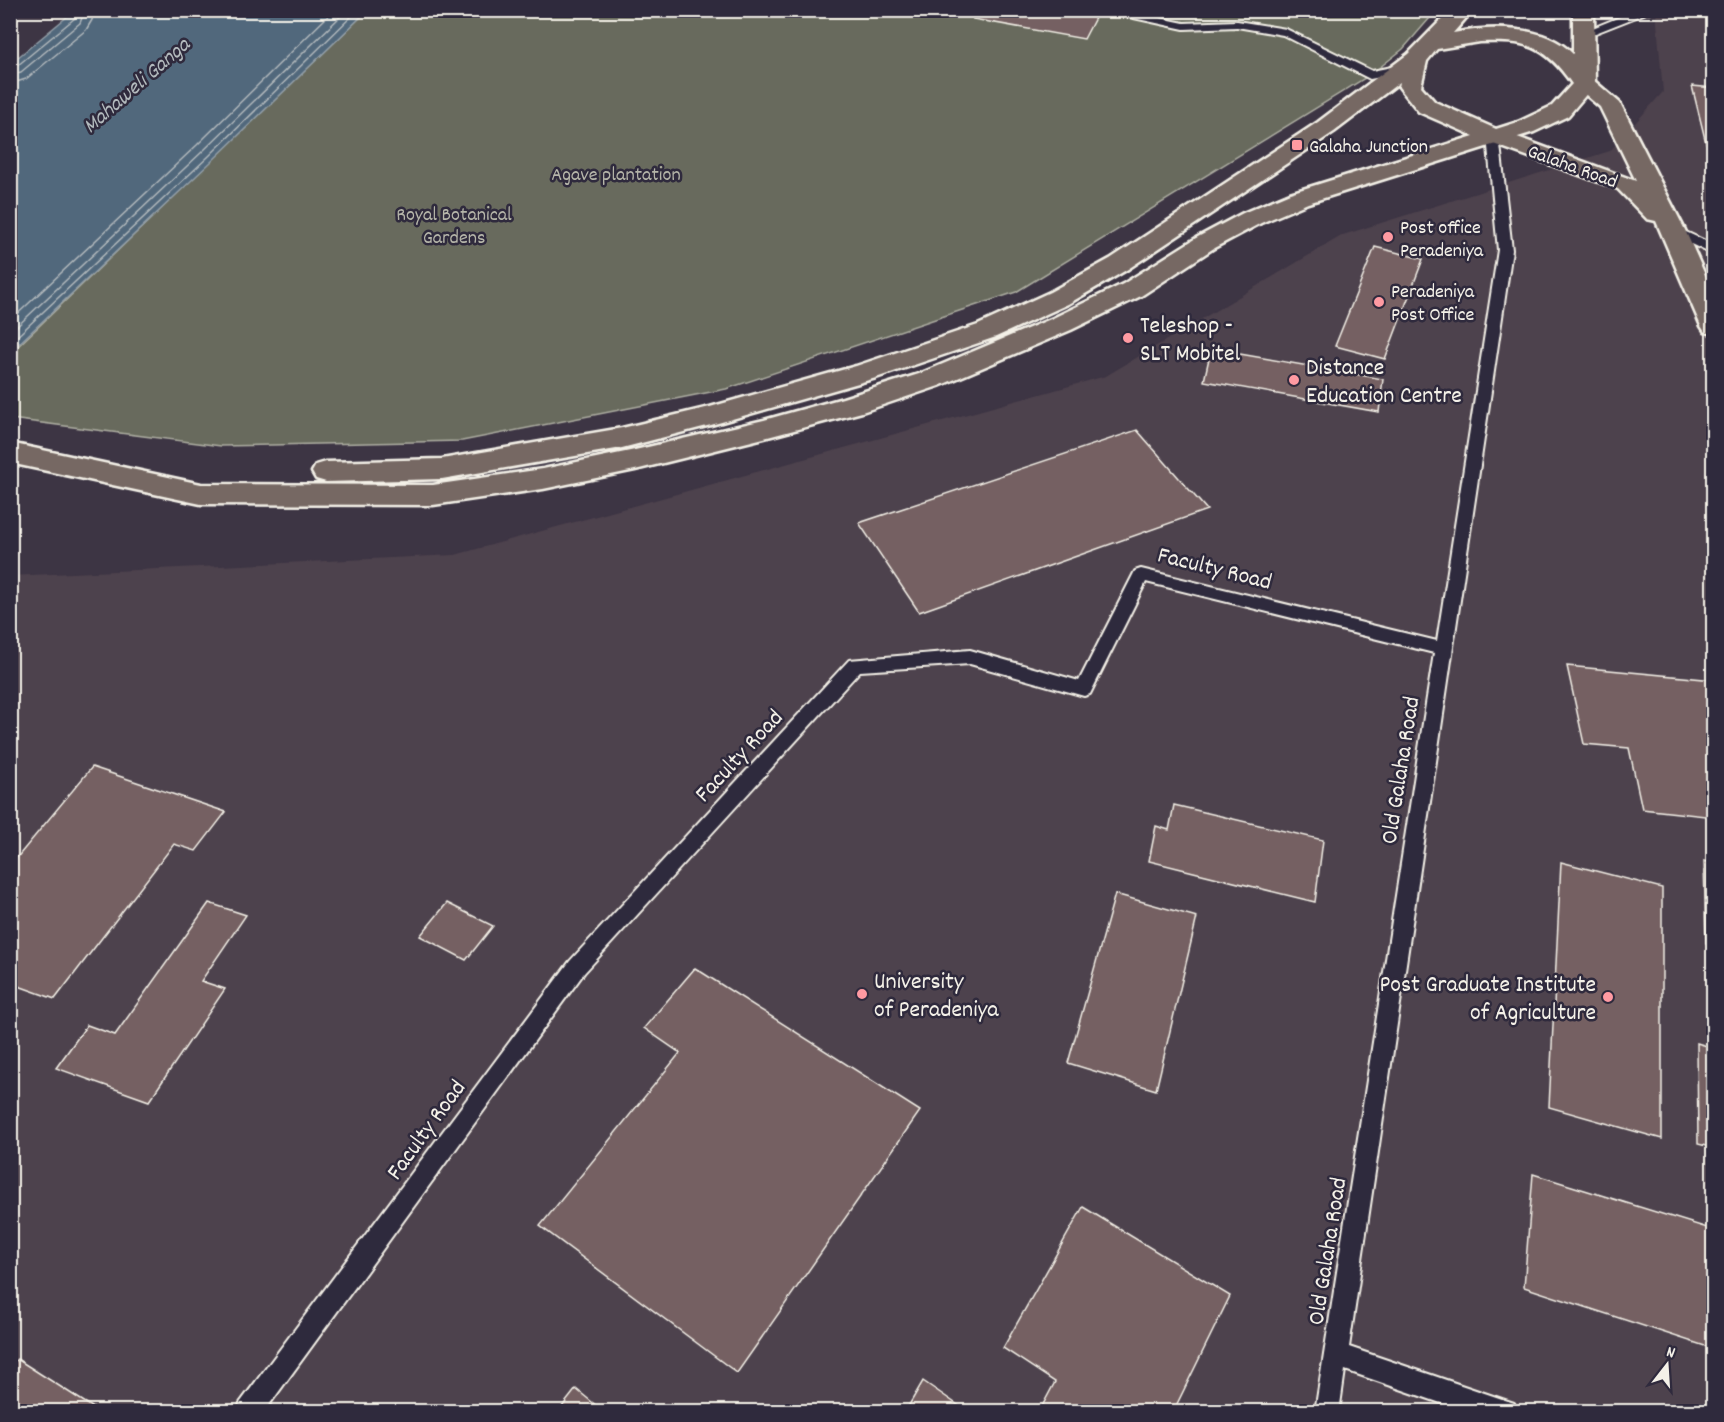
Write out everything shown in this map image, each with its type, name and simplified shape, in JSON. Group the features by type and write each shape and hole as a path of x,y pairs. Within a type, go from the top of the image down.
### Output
{"main road":[{"path":"10,453 209,472 371,472 442,469 622,438 711,417 866,372 987,331 1059,298 1119,264 1317,133 1417,57 1463,10"},
{"path":"10,453 201,494 433,495 543,479 635,460 786,423 929,380 1062,324 1132,290 1205,243 1252,218 1299,198 1527,127 1560,111 1584,84 1584,22"},
{"name":"Galaha Road","path":"1673,230 1626,184 1493,136 1427,106 1410,87 1417,57 1456,38 1497,34 1534,41 1558,52 1584,84 1609,103 1673,230 1713,326"}],"lane":[{"path":"1102,10 1184,26 1237,24 1286,32 1370,75 1417,57"},
{"path":"1584,22 1649,10"},
{"name":"Old Galaha Road","path":"1327,1412 1505,250 1493,136"},
{"path":"1673,230 1713,252"},
{"name":"Faculty Road","path":"249,1412 577,967 855,665 970,657 1084,689 1141,575 1444,649"},
{"path":"1336,1355 1505,1412"}],"shaded area":[{"name":"University of Peradeniya","path":"1656,11 1713,11 1713,1411 11,1411 10,576 455,555 1106,376 1343,235 1610,151 1663,92"}],"green space":[{"name":"Royal Botanical Gardens","path":"367,11 1436,11 1403,49 1370,75 1016,292 726,389 462,441 221,446 11,419 11,353"}],"water":[{"name":"Mahaweli Ganga","path":"74,11 367,11 11,351 11,63"}],"building":[{"path":"978,10 1077,10 1097,14 1084,39 973,19"},
{"path":"1692,86 1714,88 1714,144 1706,143"},
{"name":"Peradeniya Post Office","path":"1375,247 1423,259 1385,359 1335,346"},
{"name":"Distance Education Centre","path":"1211,349 1383,379 1379,412 1204,381"},
{"path":"1137,430 1207,510 919,612 859,523"},
{"path":"1567,666 1714,680 1714,817 1642,809 1629,748 1584,744"},
{"path":"92,767 226,812 196,851 174,844 55,999 10,983 10,866"},
{"path":"1174,805 1323,840 1315,902 1149,861 1156,826 1169,830"},
{"path":"1704,861 1714,863 1714,945 1706,943"},
{"name":"Post Graduate Institute of Agriculture","path":"1561,862 1662,888 1662,1139 1549,1107"},
{"path":"1115,894 1197,917 1156,1090 1068,1063"},
{"path":"209,903 246,915 201,981 225,989 149,1101 56,1068 87,1025 115,1035"},
{"path":"447,903 493,926 466,960 420,936"},
{"path":"695,968 920,1111 737,1373 540,1226 680,1053 644,1028"},
{"path":"1697,1043 1714,1048 1714,1148 1698,1144"},
{"path":"1533,1174 1714,1230 1714,1349 1524,1287"},
{"path":"1083,1207 1230,1296 1173,1412 1039,1412 1055,1382 1003,1348"},
{"path":"17,1359 100,1412 10,1412 10,1368"},
{"path":"923,1381 968,1412 905,1412"},
{"path":"576,1389 604,1412 558,1412"}],"place":[{"name":"Galaha Junction","path":"1297,145"},
{"name":"Post office Peradeniya","path":"1388,237"},
{"name":"Peradeniya Post Office","path":"1379,302"},
{"name":"Teleshop - SLT Mobitel","path":"1128,338"},
{"name":"Distance Education Centre","path":"1294,380"},
{"name":"University of Peradeniya","path":"862,994"},
{"name":"Post Graduate Institute of Agriculture","path":"1608,997"}],"park label":[{"name":"Agave plantation","path":"616,173"}]}
